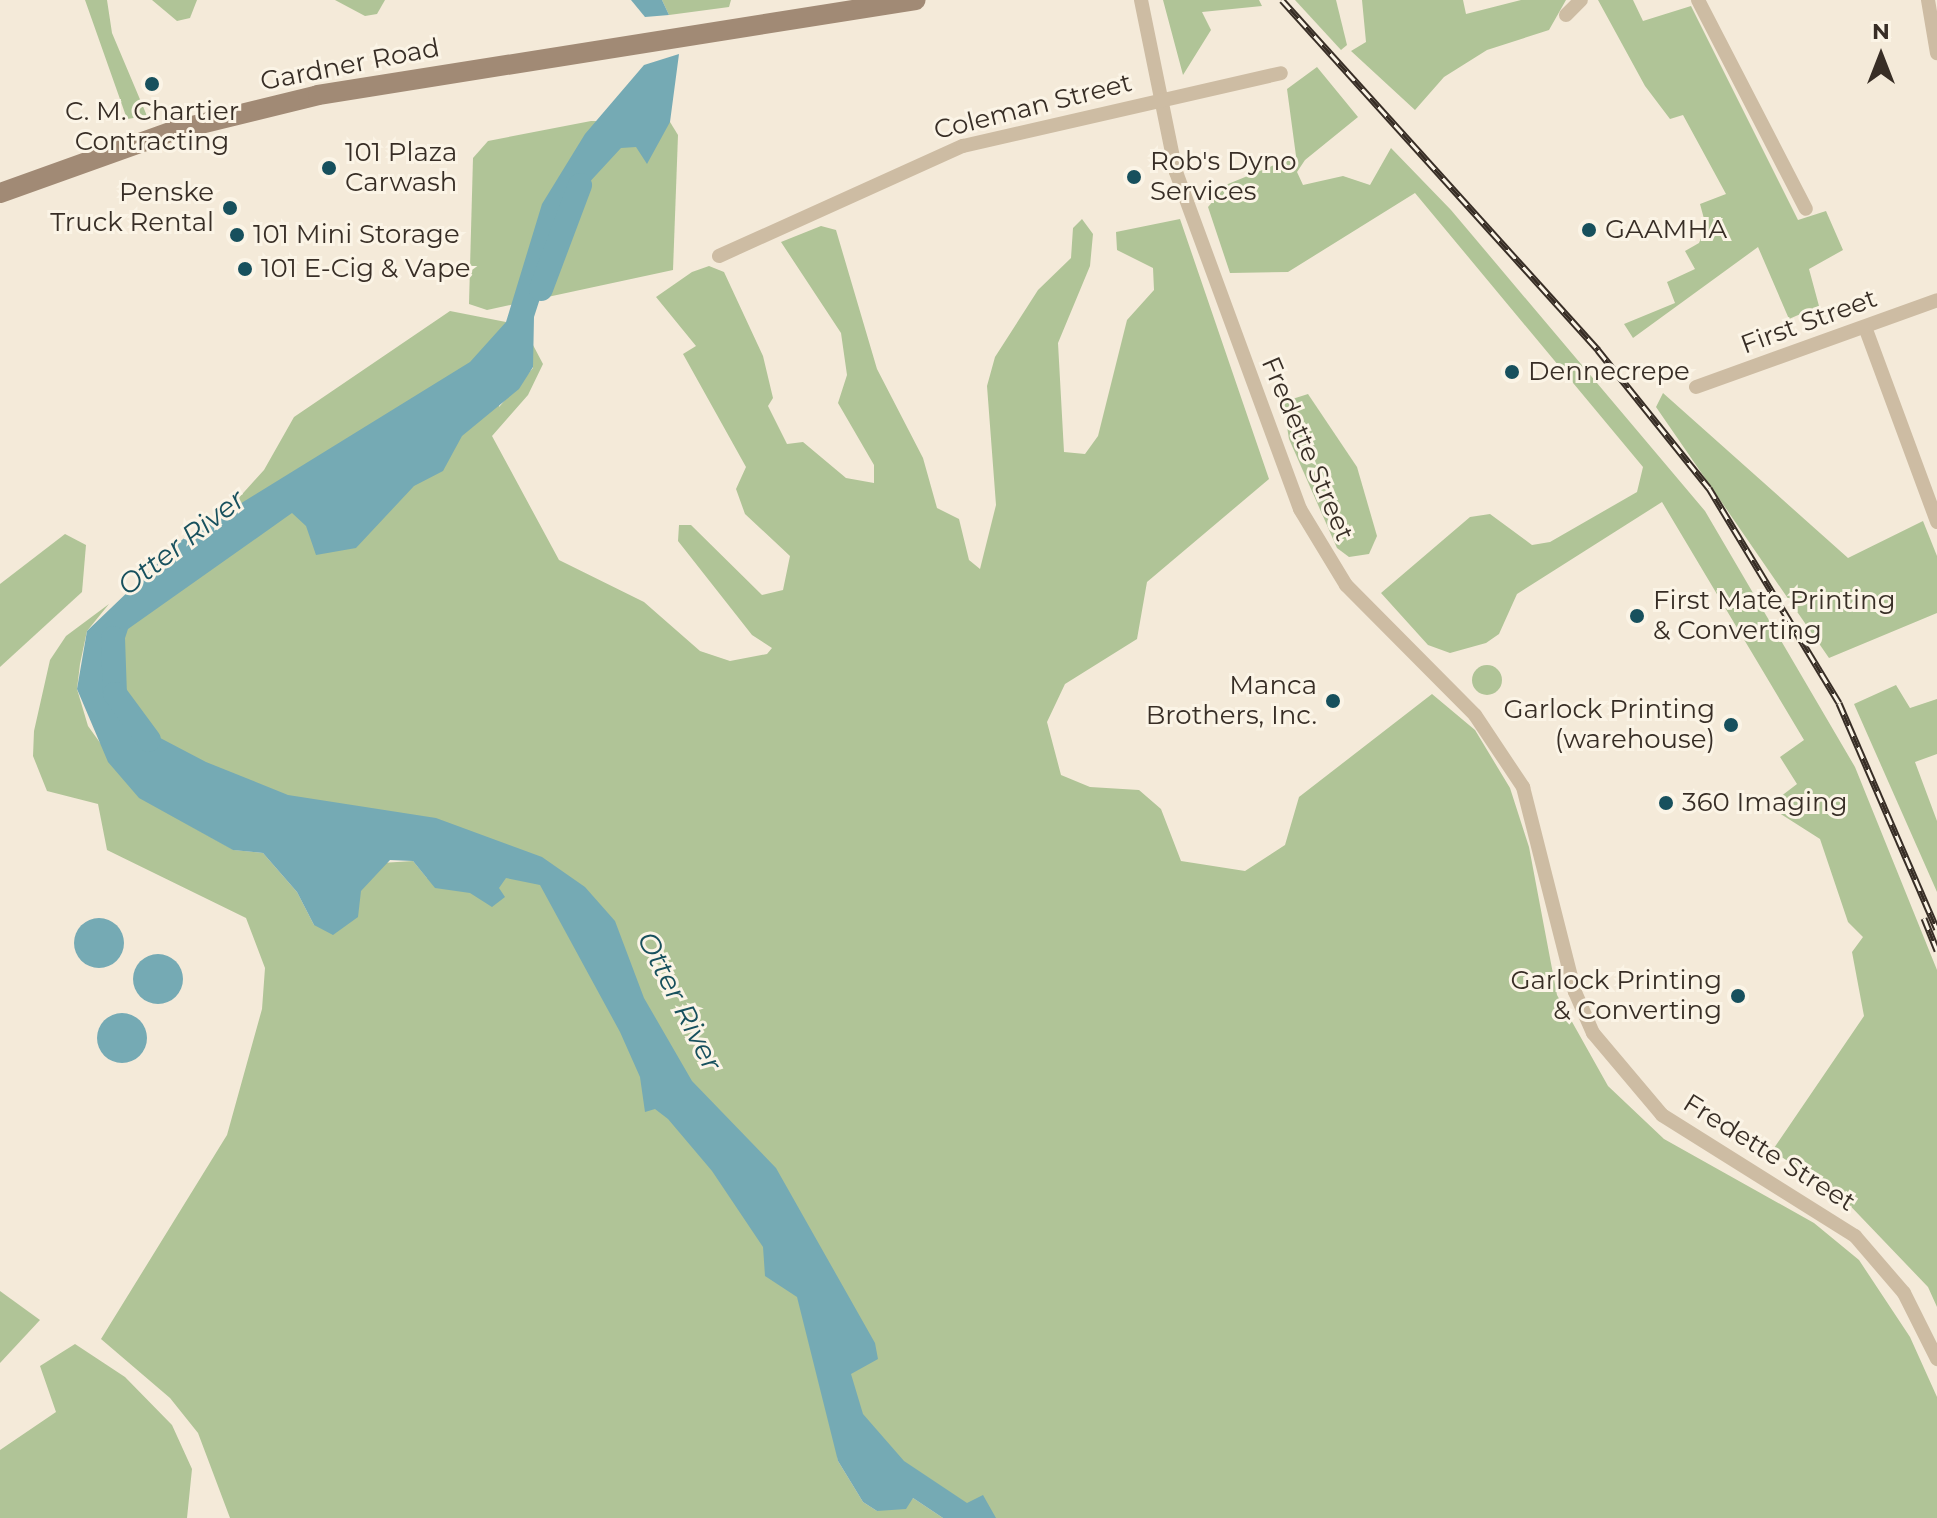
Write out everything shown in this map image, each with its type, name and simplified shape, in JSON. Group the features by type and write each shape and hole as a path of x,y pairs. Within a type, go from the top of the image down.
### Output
{"main road":[{"name":"Gardner Road","path":"0,193 269,105 720,28 916,0"}],"street":[{"name":"Fredette Street","path":"1141,0 1159,100 1204,257 1307,522 1359,601 1475,715 1516,773 1534,813 1575,992 1593,1033 1662,1115 1855,1236 1904,1293 1937,1359"},
{"path":"1566,15 1581,0"},
{"path":"1698,0 1806,209"},
{"path":"1928,0 1937,53"},
{"name":"Coleman Street","path":"719,256 954,149 1281,73"},
{"name":"First Street","path":"1696,387 1937,300"},
{"path":"1865,327 1937,522"}],"green space":[{"path":"85,0 107,0 112,33 147,116 127,119"},
{"path":"152,0 197,0 190,18 177,21"},
{"path":"335,0 385,0 377,14 365,16"},
{"path":"662,0 731,0 729,7 669,15"},
{"path":"1163,0 1259,0 1262,6 1202,12 1211,30 1183,75"},
{"path":"1295,0 1336,0 1347,45 1341,50"},
{"path":"1362,0 1463,0 1466,14 1521,0 1566,0 1549,30 1487,50 1444,77 1415,110 1351,51 1366,42"},
{"path":"1598,0 1633,0 1643,21 1691,6 1798,220 1826,211 1843,250 1809,269 1819,306 1789,319 1758,247 1633,338 1624,324 1675,303 1667,282 1695,269 1685,251 1699,243 1706,226 1700,204 1726,194 1683,115 1670,119 1645,86"},
{"path":"1317,67 1358,117 1305,160 1297,172 1303,185 1343,176 1370,185 1391,148 1451,210 1705,511 1855,767 1937,970 1937,1307 1928,1287 1838,1193 1772,1151 1864,1016 1852,952 1863,937 1848,922 1820,839 1768,806 1797,784 1780,757 1804,740 1662,502 1517,594 1499,634 1486,643 1450,653 1428,645 1381,593 1470,517 1490,514 1532,545 1550,542 1637,492 1643,467 1415,193 1288,272 1230,273 1208,207 1228,184 1296,156 1287,89"},
{"path":"591,121 670,122 678,135 673,270 487,310 469,304 473,158 488,141"},
{"path":"1082,219 1093,234 1090,266 1058,343 1064,452 1085,454 1098,436 1127,320 1154,290 1153,268 1117,250 1116,232 1180,219 1269,479 1147,582 1137,639 1065,684 1047,722 1061,775 1090,787 1139,790 1161,809 1181,861 1245,871 1285,845 1299,797 1432,694 1475,730 1510,788 1529,847 1557,995 1608,1086 1664,1139 1814,1223 1859,1260 1910,1337 1937,1397 1937,1518 958,1518 834,1426 838,1461 863,1502 877,1511 913,1498 943,1518 230,1518 198,1433 170,1398 101,1339 227,1135 262,1009 265,968 246,918 107,850 98,804 47,791 33,756 34,731 50,660 66,636 109,604 87,631 80,664 77,689 88,726 139,797 234,850 263,853 297,892 314,925 360,891 381,863 413,861 427,878 446,864 333,826 154,746 111,681 108,643 264,470 294,417 450,311 506,322 499,407 533,368 533,345 543,364 528,395 492,436 559,560 644,602 700,651 730,661 767,654 772,648 752,635 678,541 679,525 691,525 762,595 783,590 790,556 745,514 736,489 746,467 683,354 696,346 656,297 692,272 709,266 724,272 763,356 773,398 768,406 787,444 803,442 846,478 874,483 874,465 838,403 847,375 841,333 781,242 821,226 836,230 877,369 923,458 937,508 959,519 969,560 980,569 996,505 987,386 995,357 1038,290 1071,258 1073,228"},
{"path":"1663,393 1848,558 1923,521 1937,556 1937,613 1829,658 1656,407"},
{"path":"1308,394 1357,467 1377,536 1369,554 1349,557 1337,548 1289,439 1283,402"},
{"path":"65,534 86,545 82,592 0,667 0,584"},
{"path":"1487,665 1498,669 1502,680 1498,691 1487,695 1476,691 1472,680 1476,669"},
{"path":"1896,685 1910,708 1937,699 1937,754 1915,762 1937,821 1937,892 1854,704"},
{"path":"0,1291 40,1320 0,1363"},
{"path":"75,1344 125,1377 172,1425 192,1469 187,1518 0,1518 0,1450 56,1412 40,1366"}],"water":[{"path":"631,0 662,0 669,15 645,17"},
{"path":"679,54 670,122 647,164 636,147 621,148 573,200 551,256 560,270 545,283 534,317 533,367 519,389 462,436 443,471 414,486 356,548 316,555 306,526 292,513 128,629 111,681 118,701 145,730 206,762 288,795 436,818 542,857 585,887 615,921 644,998 692,1081 776,1168 875,1343 878,1359 851,1374 863,1414 904,1461 967,1503 983,1495 996,1518 943,1518 913,1498 906,1509 877,1511 863,1502 838,1461 797,1297 765,1276 763,1247 712,1171 668,1119 655,1109 645,1112 640,1077 620,1032 540,885 506,878 499,888 505,897 492,907 470,893 435,888 413,861 390,860 361,891 358,917 333,935 314,925 297,892 263,853 233,850 139,798 108,762 77,689 87,631 183,539 470,362 506,322 542,204 585,134 644,65"},
{"path":"99,918 117,925 124,943 117,961 99,968 81,961 74,943 81,925"},
{"path":"158,954 176,961 183,979 176,997 158,1004 140,997 133,979 140,961"},
{"path":"122,1013 140,1020 147,1038 140,1056 122,1063 104,1056 97,1038 104,1020"}],"waterway":[{"name":"Otter River","path":"541,289 580,185"},
{"name":"Otter River","path":"113,638 115,694 149,740"}],"railway":[{"path":"1282,0 1598,350 1709,488 1839,703 1937,929"},
{"path":"1924,918 1937,951"}],"place":[{"name":"C. M. Chartier Contracting","path":"152,84"},
{"name":"101 Plaza Carwash","path":"329,168"},
{"name":"Rob's Dyno Services","path":"1134,177"},
{"name":"Penske Truck Rental","path":"230,208"},
{"name":"GAAMHA","path":"1589,230"},
{"name":"101 Mini Storage","path":"237,235"},
{"name":"101 E-Cig & Vape","path":"245,269"},
{"name":"Dennecrepe","path":"1512,372"},
{"name":"First Mate Printing & Converting","path":"1637,616"},
{"name":"Manca Brothers, Inc.","path":"1333,701"},
{"name":"Garlock Printing (warehouse)","path":"1731,725"},
{"name":"360 Imaging","path":"1666,803"},
{"name":"Garlock Printing & Converting","path":"1738,996"}]}
